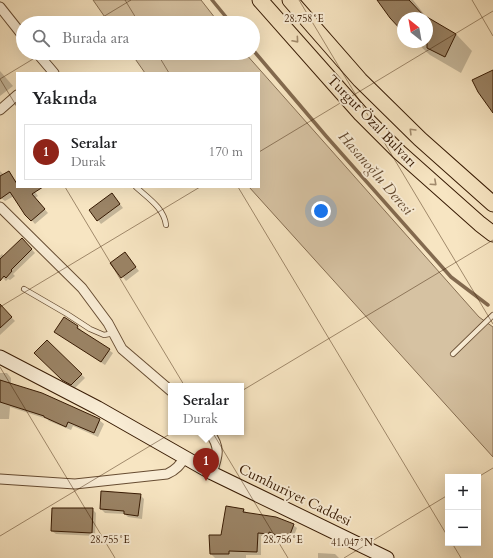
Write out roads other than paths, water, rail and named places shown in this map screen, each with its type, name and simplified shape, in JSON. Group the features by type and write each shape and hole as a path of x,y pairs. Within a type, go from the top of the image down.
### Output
{"main road":[{"name":"Turgut Özal Bulvarı","path":"260,0 361,114 399,152 493,234"},
{"name":"Turgut Özal Bulvarı","path":"290,0 366,85 420,139 493,204"},
{"name":"Cumhuriyet Caddesi","path":"0,358 98,408 212,473 388,558"}],"street":[{"path":"0,7 16,27"},
{"path":"41,60 48,71"},
{"path":"0,110 16,96"},
{"path":"0,207 82,288 108,323 122,349 168,389"},
{"path":"211,435 218,453 212,473"},
{"path":"0,479 74,484 167,474 180,466 185,457"}],"lane":[{"path":"137,188 165,216 166,225"},
{"path":"24,289 90,329 104,335 114,333"},
{"path":"453,354 493,315"}],"waterway":[{"name":"Hasanoğlu Deresi","path":"212,0 225,16"},
{"name":"Hasanoğlu Deresi","path":"260,58 326,136 451,277 488,305"}],"place":[{"name":"Seralar","path":"206,481"}]}
